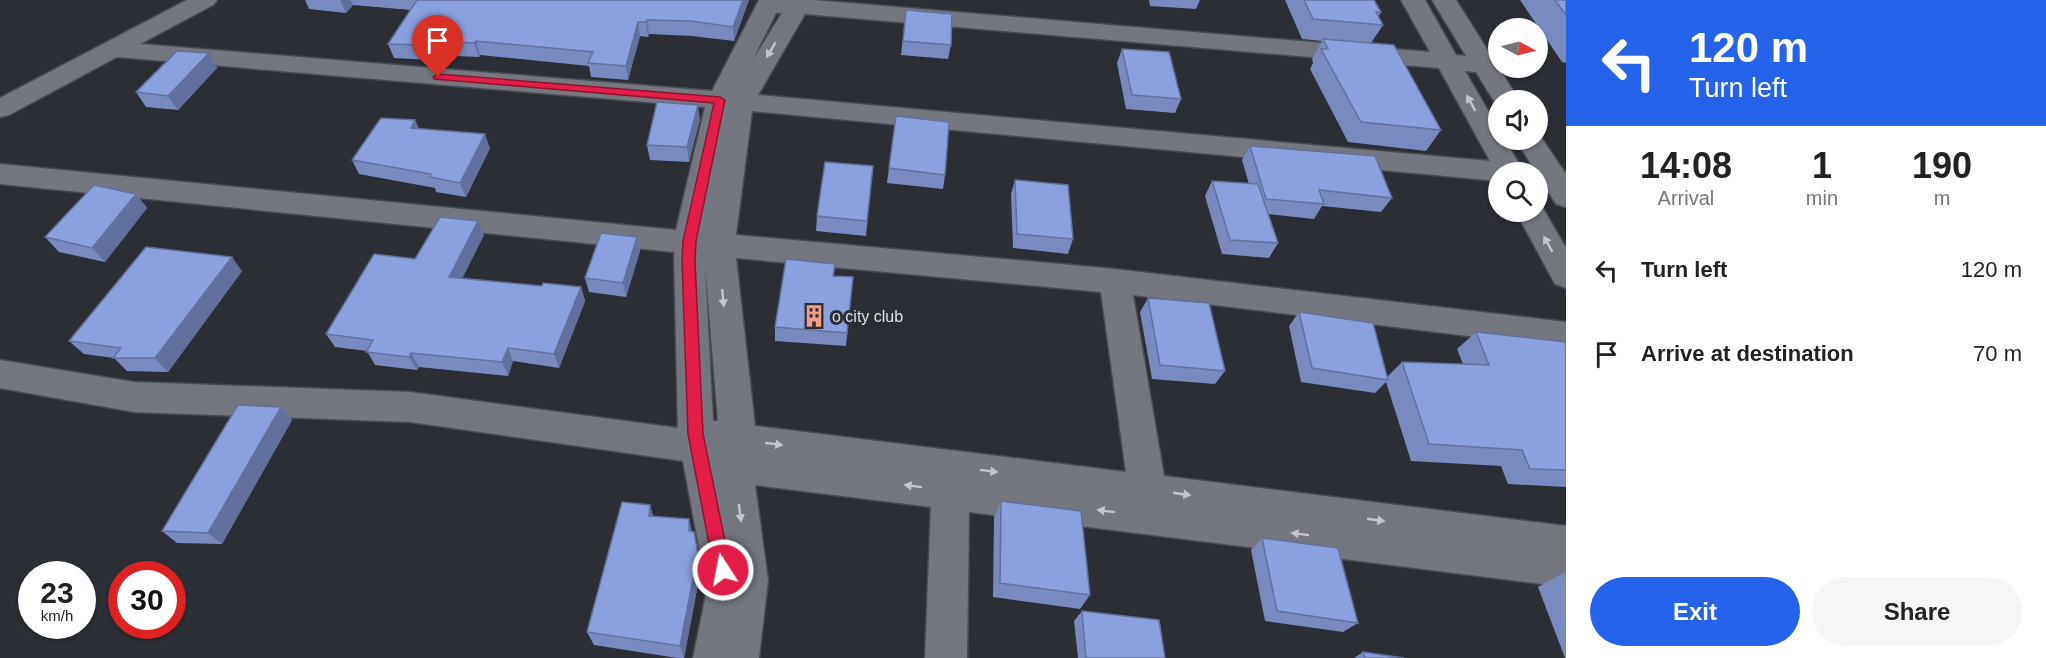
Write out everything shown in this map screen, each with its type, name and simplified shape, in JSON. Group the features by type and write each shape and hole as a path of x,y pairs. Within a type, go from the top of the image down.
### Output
{"street":[{"path":"0,94 184,0"},
{"path":"0,109 205,0"},
{"path":"1413,0 1504,162"},
{"path":"1444,0 1500,90"},
{"path":"714,658 727,590 697,440 704,253 729,108 792,3 1482,60"},
{"path":"110,49 1091,143 1488,178"},
{"path":"729,108 1488,170"},
{"path":"1536,150 1566,197"},
{"path":"0,174 704,253 1117,290 1566,335"},
{"path":"1536,222 1566,276"},
{"path":"704,253 736,453 748,580 738,658"},
{"path":"1117,290 1566,354"},
{"path":"1117,290 1147,490"},
{"path":"0,375 134,397 410,407 697,440 736,453 951,479 1566,568"},
{"path":"951,479 1147,490 1566,545"},
{"path":"946,658 951,479"}],"building":[{"path":"417,0 743,0 733,27 691,21 647,20 638,22 626,66 588,63 593,52 476,41 474,43 429,40 425,45 388,44"},
{"path":"1304,0 1374,0 1381,12 1376,12 1383,25 1313,19"},
{"path":"1555,0 1566,0 1566,15"},
{"path":"906,10 952,14 951,45 903,41"},
{"path":"1323,39 1394,45 1441,130 1361,122 1321,49 1328,49"},
{"path":"1122,49 1169,52 1181,99 1132,95"},
{"path":"177,51 209,53 168,96 136,92"},
{"path":"657,102 698,105 687,147 647,145"},
{"path":"896,116 949,122 945,175 889,168"},
{"path":"381,118 415,120 411,128 485,134 460,183 430,177 431,174 352,160"},
{"path":"1250,146 1375,156 1392,198 1319,190 1324,204 1266,199"},
{"path":"825,162 873,166 867,221 817,216"},
{"path":"1015,180 1068,185 1073,239 1017,234"},
{"path":"1212,181 1258,184 1278,243 1230,240"},
{"path":"94,185 136,194 92,248 45,237"},
{"path":"440,217 478,221 449,277 542,286 543,283 581,287 554,354 508,348 502,362 411,353 409,357 366,352 373,340 326,334 374,254 415,259"},
{"path":"601,233 637,237 623,283 585,278"},
{"path":"146,247 232,257 155,358 113,358 121,348 69,341"},
{"name":"o city club","path":"786,259 835,264 833,276 853,277 847,333 775,327"},
{"path":"1148,298 1209,303 1225,371 1160,365"},
{"path":"1299,312 1373,323 1388,380 1312,368"},
{"path":"1476,332 1566,342 1566,470 1530,469 1522,450 1429,444 1402,362 1489,365"},
{"path":"238,405 281,407 208,533 162,531"},
{"path":"1001,501 1081,511 1090,595 1000,583"},
{"path":"622,502 650,505 649,516 689,519 689,531 694,532 698,553 680,646 587,632"},
{"path":"1262,538 1338,548 1358,623 1277,611"},
{"path":"1082,611 1159,620 1165,658 1086,658"},
{"path":"1363,652 1404,658 1365,658"}],"place":[{"name":"o city club","path":"814,316"}],"route":[{"path":"438,77 720,100 689,241 688,261 696,434 723,570"}]}
